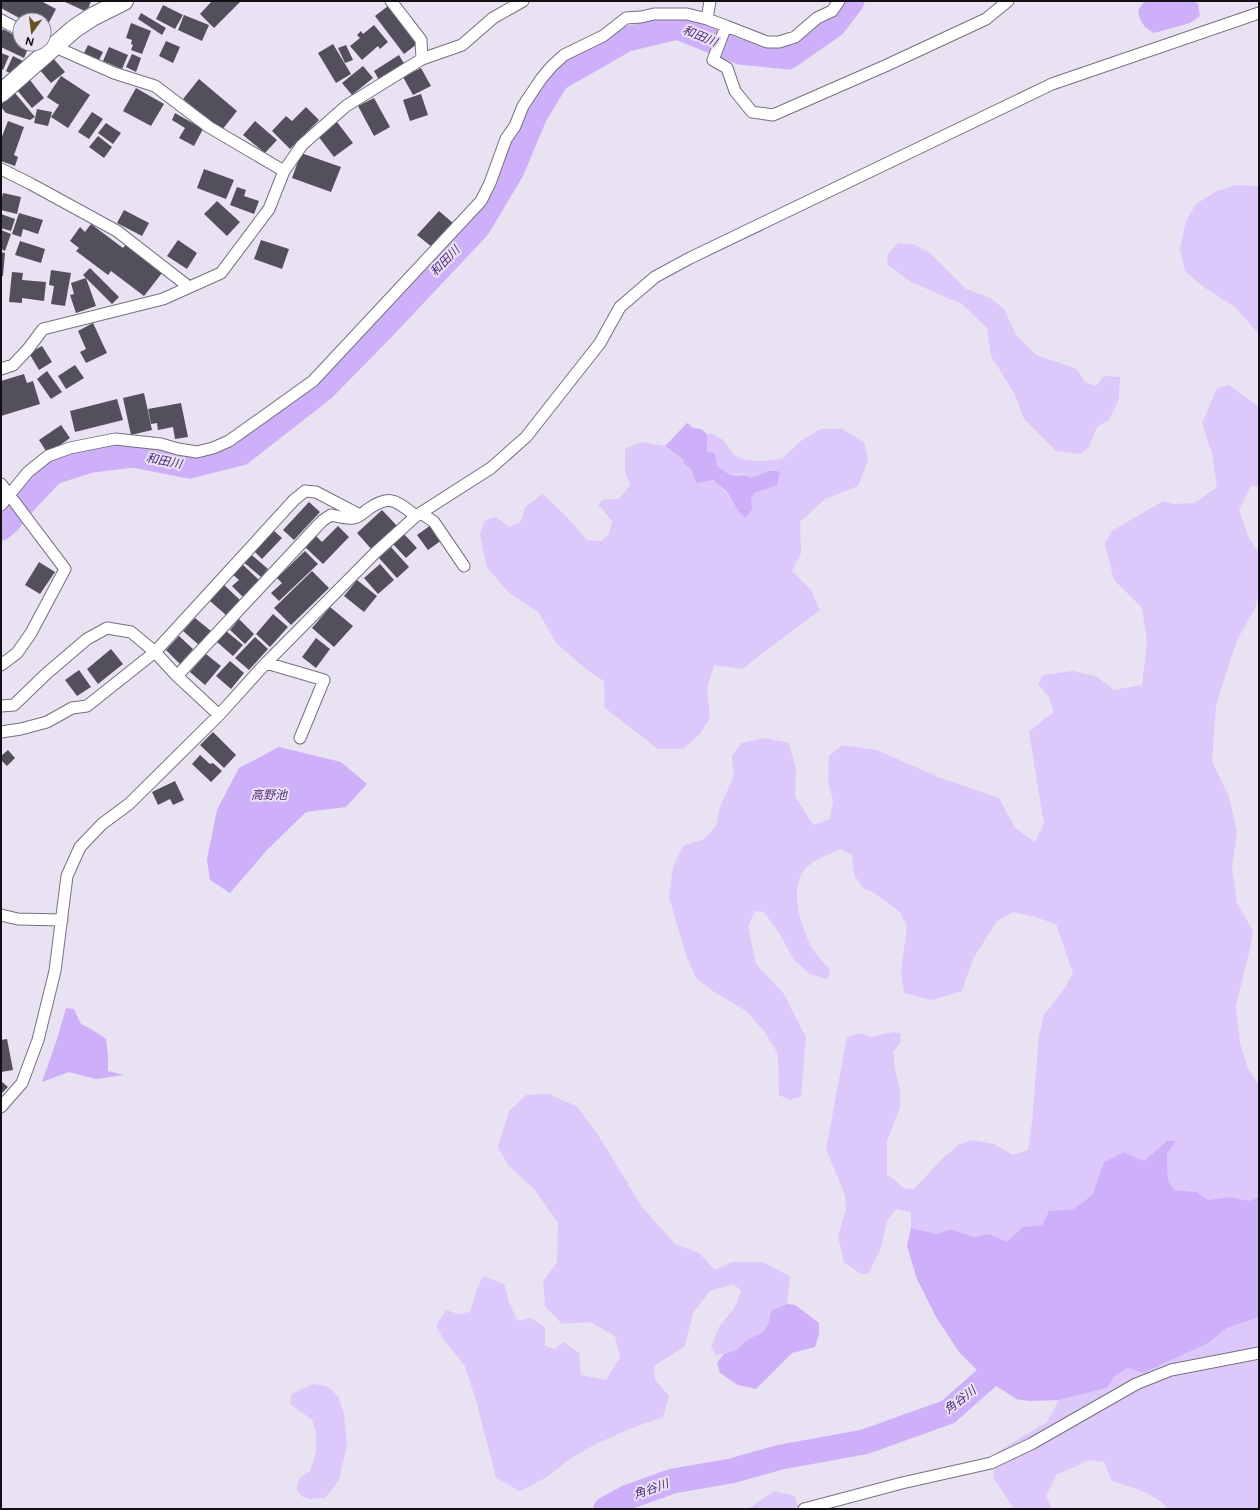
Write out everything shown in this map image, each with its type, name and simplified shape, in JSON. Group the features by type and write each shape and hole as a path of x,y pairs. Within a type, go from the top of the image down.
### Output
{"main road":[{"path":"52,43 92,17 124,1"},
{"path":"1,93 42,52"}],"street":[{"path":"390,1 421,40 422,60"},
{"path":"1,370 13,365 28,349 43,329 163,299 221,273 269,209 284,171 302,145 346,106 422,60 462,44 493,18 523,1"},
{"path":"707,19 710,1"},
{"path":"1,506 12,498 28,472 48,456 70,448 115,439 162,444 178,449 197,452 213,448 229,441 313,382 480,201 490,183 506,139 515,126 523,106 541,79 552,66 564,56 603,36 626,18 654,14 687,14 707,19 767,42 779,42 795,37 817,18 832,11 839,1"},
{"path":"726,26 713,60 727,68 735,91 752,112 773,115 885,66 986,19 1008,1"},
{"path":"1,1107 22,1082 38,1040 55,970 67,876 80,847 102,824 129,804 219,715 266,663 375,553 419,515 491,468 526,436 600,342 620,308 655,277 690,258 1052,84 1259,13"},
{"path":"1,20 12,26"},
{"path":"52,45 114,74 155,86 209,127 284,171"},
{"path":"1,170 31,184 117,232 189,287"},
{"path":"1,484 65,570 31,633 17,653 1,665"},
{"path":"1,732 21,729 47,722 72,708 87,706 154,652 294,500 305,491 316,492 360,515"},
{"path":"177,676 322,521 331,515 353,518 381,501 396,501 434,522 464,566"},
{"path":"1,706 14,705 46,674 87,639 107,628 131,632 154,652 177,676 219,715"},
{"path":"266,663 324,680 300,738"},
{"path":"1,915 18,919 62,920"},
{"path":"804,1509 902,1483 991,1463 1031,1444 1136,1384 1171,1370 1259,1353"}],"shaded area":[{"path":"1236,185 1259,186 1259,334 1235,307 1205,288 1185,271 1180,248 1186,221 1196,204 1217,191"},
{"path":"898,243 914,245 929,252 966,289 990,298 1004,309 1016,335 1036,355 1077,369 1085,382 1096,386 1104,376 1120,377 1119,399 1109,420 1098,426 1088,448 1080,454 1056,451 1024,419 1014,393 991,356 987,328 962,304 911,282 888,265 887,255"},
{"path":"1229,385 1259,407 1259,487 1251,486 1239,510 1248,536 1259,554 1259,592 1255,608 1237,640 1216,705 1212,761 1229,797 1237,832 1232,867 1237,903 1253,931 1236,1006 1240,1043 1248,1069 1259,1085 1259,1197 1249,1201 1231,1197 1208,1200 1197,1192 1174,1190 1168,1179 1167,1141 1144,1161 1124,1152 1104,1162 1092,1195 1074,1209 1049,1211 1042,1225 1023,1227 1007,1243 989,1234 974,1237 950,1229 937,1234 911,1228 911,1212 896,1209 887,1221 881,1248 868,1274 861,1274 844,1262 838,1237 846,1209 845,1195 826,1149 847,1037 861,1033 871,1037 894,1032 901,1034 900,1043 893,1052 900,1090 900,1108 887,1141 887,1174 904,1188 914,1189 940,1161 958,1145 972,1140 994,1144 1013,1155 1028,1150 1032,1122 1039,1036 1044,1015 1065,988 1073,973 1056,924 1032,916 1013,912 997,921 973,959 962,991 932,1000 904,993 901,973 907,926 900,912 871,891 864,889 854,875 852,855 841,849 814,861 802,873 799,882 797,891 798,910 811,946 830,970 827,979 810,974 794,960 779,933 764,912 755,911 748,926 756,964 784,994 806,1037 801,1096 790,1100 779,1095 778,1054 764,1031 746,1011 713,991 696,978 686,955 669,897 673,867 683,846 704,839 716,826 720,807 734,776 732,756 741,743 764,738 789,743 796,769 795,796 813,825 830,819 833,801 828,780 829,756 842,745 877,750 938,777 999,798 1015,828 1035,842 1044,824 1029,732 1054,712 1048,696 1038,684 1043,675 1073,671 1096,676 1114,690 1142,685 1147,641 1142,608 1114,580 1105,544 1112,531 1163,501 1173,504 1195,503 1217,487 1212,454 1202,423 1217,388"},
{"path":"821,429 842,429 864,442 868,460 858,486 825,499 800,522 801,553 792,571 811,590 820,610 742,669 714,665 707,689 710,718 699,735 683,749 658,749 605,708 604,681 586,669 557,644 538,612 508,592 487,567 480,535 484,521 496,517 509,527 520,522 526,506 543,494 566,516 587,540 601,541 609,534 612,521 598,504 604,499 619,499 630,485 625,470 625,449 641,442 665,446 683,459 684,464 710,479 725,491 739,512 751,500 755,493 777,485 775,469 751,478 744,474 733,474 727,472 717,466 714,454 707,451 707,434 714,434 724,441 734,455 745,460 763,461 782,459 802,440"},
{"path":"549,1094 576,1106 597,1133 642,1207 675,1244 699,1253 715,1270 732,1262 763,1262 790,1276 787,1304 771,1311 768,1325 763,1332 745,1341 737,1350 724,1354 716,1355 711,1346 720,1325 734,1309 741,1291 734,1284 710,1291 693,1313 685,1346 654,1366 655,1380 669,1396 663,1417 632,1428 598,1443 571,1458 547,1477 520,1491 496,1478 477,1404 465,1366 444,1340 436,1326 446,1310 458,1314 470,1312 483,1276 504,1284 510,1305 518,1321 531,1318 545,1327 545,1346 555,1349 563,1342 579,1353 581,1375 606,1380 620,1357 615,1336 590,1322 562,1324 545,1306 543,1282 557,1262 558,1223 534,1189 507,1164 498,1147 509,1111 526,1095"},
{"path":"1259,1317 1259,1509 1168,1509 1163,1503 1150,1495 1135,1488 1112,1481 1104,1462 1089,1460 1056,1475 1046,1496 1052,1509 1014,1509 993,1477 997,1452 1047,1422 1059,1400 1107,1388 1115,1376 1128,1368 1208,1343 1227,1328"},
{"path":"313,1384 327,1386 338,1396 344,1414 347,1445 339,1480 325,1498 309,1499 301,1496 296,1488 300,1478 310,1471 316,1452 316,1432 312,1420 290,1404 292,1394"},
{"path":"774,1491 795,1496 799,1509 748,1509"}],"water":[{"path":"1145,1 1193,1 1198,4 1200,16 1190,23 1154,33 1147,29 1140,18 1138,10"},
{"path":"687,423 693,428 701,429 707,434 707,451 715,454 717,466 730,474 745,475 751,478 772,470 780,472 777,485 755,493 751,500 752,509 746,518 739,512 727,492 713,480 696,483 692,470 684,464 683,459 665,446"},
{"name":"高野池","path":"279,747 341,762 367,784 346,807 306,812 266,851 230,893 210,880 207,859 217,810 239,768"},
{"path":"66,1008 74,1009 81,1024 106,1039 108,1071 124,1075 96,1079 69,1072 42,1082"},
{"path":"1167,1141 1176,1141 1167,1154 1168,1179 1174,1190 1197,1192 1208,1200 1231,1197 1249,1201 1259,1197 1259,1317 1227,1328 1208,1343 1143,1373 1128,1368 1115,1376 1107,1388 1059,1400 1029,1401 1016,1399 986,1379 959,1352 936,1317 917,1279 907,1246 911,1228 937,1234 950,1229 974,1237 989,1234 1007,1242 1023,1227 1042,1225 1049,1211 1074,1209 1092,1195 1104,1162 1124,1152 1144,1161"},
{"path":"787,1304 795,1305 819,1323 819,1334 815,1347 792,1353 756,1389 738,1385 720,1373 717,1363 724,1354 737,1350 745,1341 763,1332 768,1325 771,1311"}],"building":[{"path":"1,1 41,1 56,9 52,17 52,12 12,12 12,14 1,8"},
{"path":"91,1 87,12 65,2"},
{"path":"212,1 241,1 214,28 200,14"},
{"path":"163,5 183,15 175,29 156,19"},
{"path":"388,6 417,44 404,54 375,16"},
{"path":"141,13 166,28 162,35 138,19"},
{"path":"184,15 209,25 202,41 178,30"},
{"path":"131,23 151,31 142,54 131,50 133,45 131,44 132,40 126,38"},
{"path":"374,25 388,42 380,49 378,46 362,60 350,46 360,38 357,35 361,31 363,34"},
{"path":"3,29 12,34 12,52 27,52 24,58 1,47 1,33"},
{"path":"166,41 180,47 173,63 159,56"},
{"path":"333,44 351,74 336,83 318,53"},
{"path":"88,45 103,52 98,62 83,55"},
{"path":"346,45 353,60 345,63 338,48"},
{"path":"109,47 128,55 122,69 103,61"},
{"path":"1,53 9,56 3,70 1,69"},
{"path":"132,54 141,58 136,72 126,67"},
{"path":"399,55 405,65 379,80 374,71"},
{"path":"13,56 25,62 18,77 6,71"},
{"path":"53,58 65,72 51,83 39,69"},
{"path":"363,66 373,78 352,95 342,83"},
{"path":"421,68 431,86 413,95 403,77"},
{"path":"61,76 90,95 68,128 51,117 59,105 47,97"},
{"path":"199,79 237,111 222,130 183,99"},
{"path":"30,80 44,98 32,108 17,90"},
{"path":"136,88 164,104 151,126 123,111"},
{"path":"15,93 35,117 30,120 6,113 1,107 1,104"},
{"path":"421,94 428,115 410,121 403,100"},
{"path":"374,98 390,127 374,136 358,106"},
{"path":"306,107 319,120 290,149 272,131 286,116 292,121"},
{"path":"37,109 52,112 48,126 34,123"},
{"path":"92,112 103,119 89,139 78,132"},
{"path":"175,113 203,129 194,146 179,138 185,128 172,120"},
{"path":"8,121 24,127 14,155 18,157 15,166 1,161 1,139"},
{"path":"255,121 277,140 265,153 243,135"},
{"path":"337,122 353,143 334,157 318,136"},
{"path":"106,123 121,133 113,144 98,133"},
{"path":"98,136 112,147 104,158 89,147"},
{"path":"301,153 341,167 331,192 292,178"},
{"path":"204,169 234,180 226,199 197,188"},
{"path":"237,187 246,190 244,196 259,201 254,214 230,205"},
{"path":"3,193 21,197 17,214 1,210"},
{"path":"217,201 240,222 227,236 204,214"},
{"path":"124,210 149,223 142,236 117,223"},
{"path":"439,211 453,223 432,247 417,235"},
{"path":"19,213 43,220 38,234 23,229 21,237 12,234"},
{"path":"1,214 15,219 11,231 1,228"},
{"path":"91,224 123,248 126,244 162,273 144,296 111,271 108,275 76,251 79,248 70,241 80,227 85,232"},
{"path":"1,230 11,234 5,251 1,249"},
{"path":"178,240 197,253 187,269 167,256"},
{"path":"261,240 289,249 282,269 254,259"},
{"path":"20,241 45,249 41,263 15,255"},
{"path":"1,252 5,253 3,276 1,276"},
{"path":"90,268 119,297 112,304 83,275"},
{"path":"51,270 71,273 65,306 51,304 54,286 49,285"},
{"path":"12,272 23,273 22,280 46,282 44,301 22,298 22,303 9,302"},
{"path":"86,278 96,306 76,313 70,295 74,294 71,283"},
{"path":"93,323 107,353 86,363 80,352 86,349 78,331"},
{"path":"42,346 52,362 39,370 29,353"},
{"path":"75,365 84,378 66,389 58,376"},
{"path":"47,371 62,392 51,399 37,379"},
{"path":"24,374 27,383 33,381 40,404 1,416 1,381"},
{"path":"144,393 152,430 131,435 123,398"},
{"path":"117,399 123,420 75,432 70,411"},
{"path":"181,403 188,437 175,439 173,427 158,430 157,423 151,424 148,409"},
{"path":"61,425 70,438 48,454 39,440"},
{"path":"309,502 320,512 294,540 283,530"},
{"path":"382,510 399,528 374,552 357,533"},
{"path":"431,525 442,540 428,550 417,535"},
{"path":"338,526 349,537 323,564 305,547 316,536 322,542"},
{"path":"273,530 282,538 262,559 253,550"},
{"path":"404,534 417,548 406,558 393,544"},
{"path":"391,547 409,567 397,578 379,558"},
{"path":"305,551 318,564 279,601 271,593 282,583 277,578"},
{"path":"248,552 268,569 261,577 241,560"},
{"path":"39,562 55,572 40,594 25,585"},
{"path":"241,563 259,580 243,597 232,586 239,580 231,573"},
{"path":"380,564 394,580 378,594 364,578"},
{"path":"312,571 329,588 291,625 274,608"},
{"path":"357,580 377,596 364,612 344,596"},
{"path":"224,585 240,600 226,615 210,601"},
{"path":"330,607 353,626 334,647 312,628"},
{"path":"273,614 288,627 270,647 256,634"},
{"path":"195,618 211,631 199,645 183,631"},
{"path":"239,619 254,634 245,644 230,630"},
{"path":"226,631 243,645 233,656 217,642"},
{"path":"179,636 193,649 180,664 166,650"},
{"path":"255,637 268,649 249,670 235,658"},
{"path":"316,638 330,649 316,668 302,657"},
{"path":"111,649 123,664 98,684 87,669"},
{"path":"206,654 221,666 205,685 190,672"},
{"path":"230,661 244,673 231,689 216,676"},
{"path":"79,670 91,687 77,696 65,680"},
{"path":"213,732 236,755 224,768 200,745"},
{"path":"8,750 15,758 7,766 1,760 1,756"},
{"path":"200,755 210,764 213,763 222,771 211,782 192,764"},
{"path":"175,781 184,800 173,805 170,799 158,805 152,792"},
{"path":"7,1039 13,1070 1,1072 1,1040"},
{"path":"1,1081 8,1087 1,1094"}],"waterway":[{"name":"和田川","path":"1,528 53,472 91,460 134,455 189,466 241,453 323,389 478,227 512,170 535,115 557,79 627,39 677,27 740,52 788,57 834,25 852,1"},
{"name":"角谷川","path":"606,1509 628,1497 673,1481 731,1471 781,1457 864,1442 948,1412 1000,1366 1013,1357"}]}
